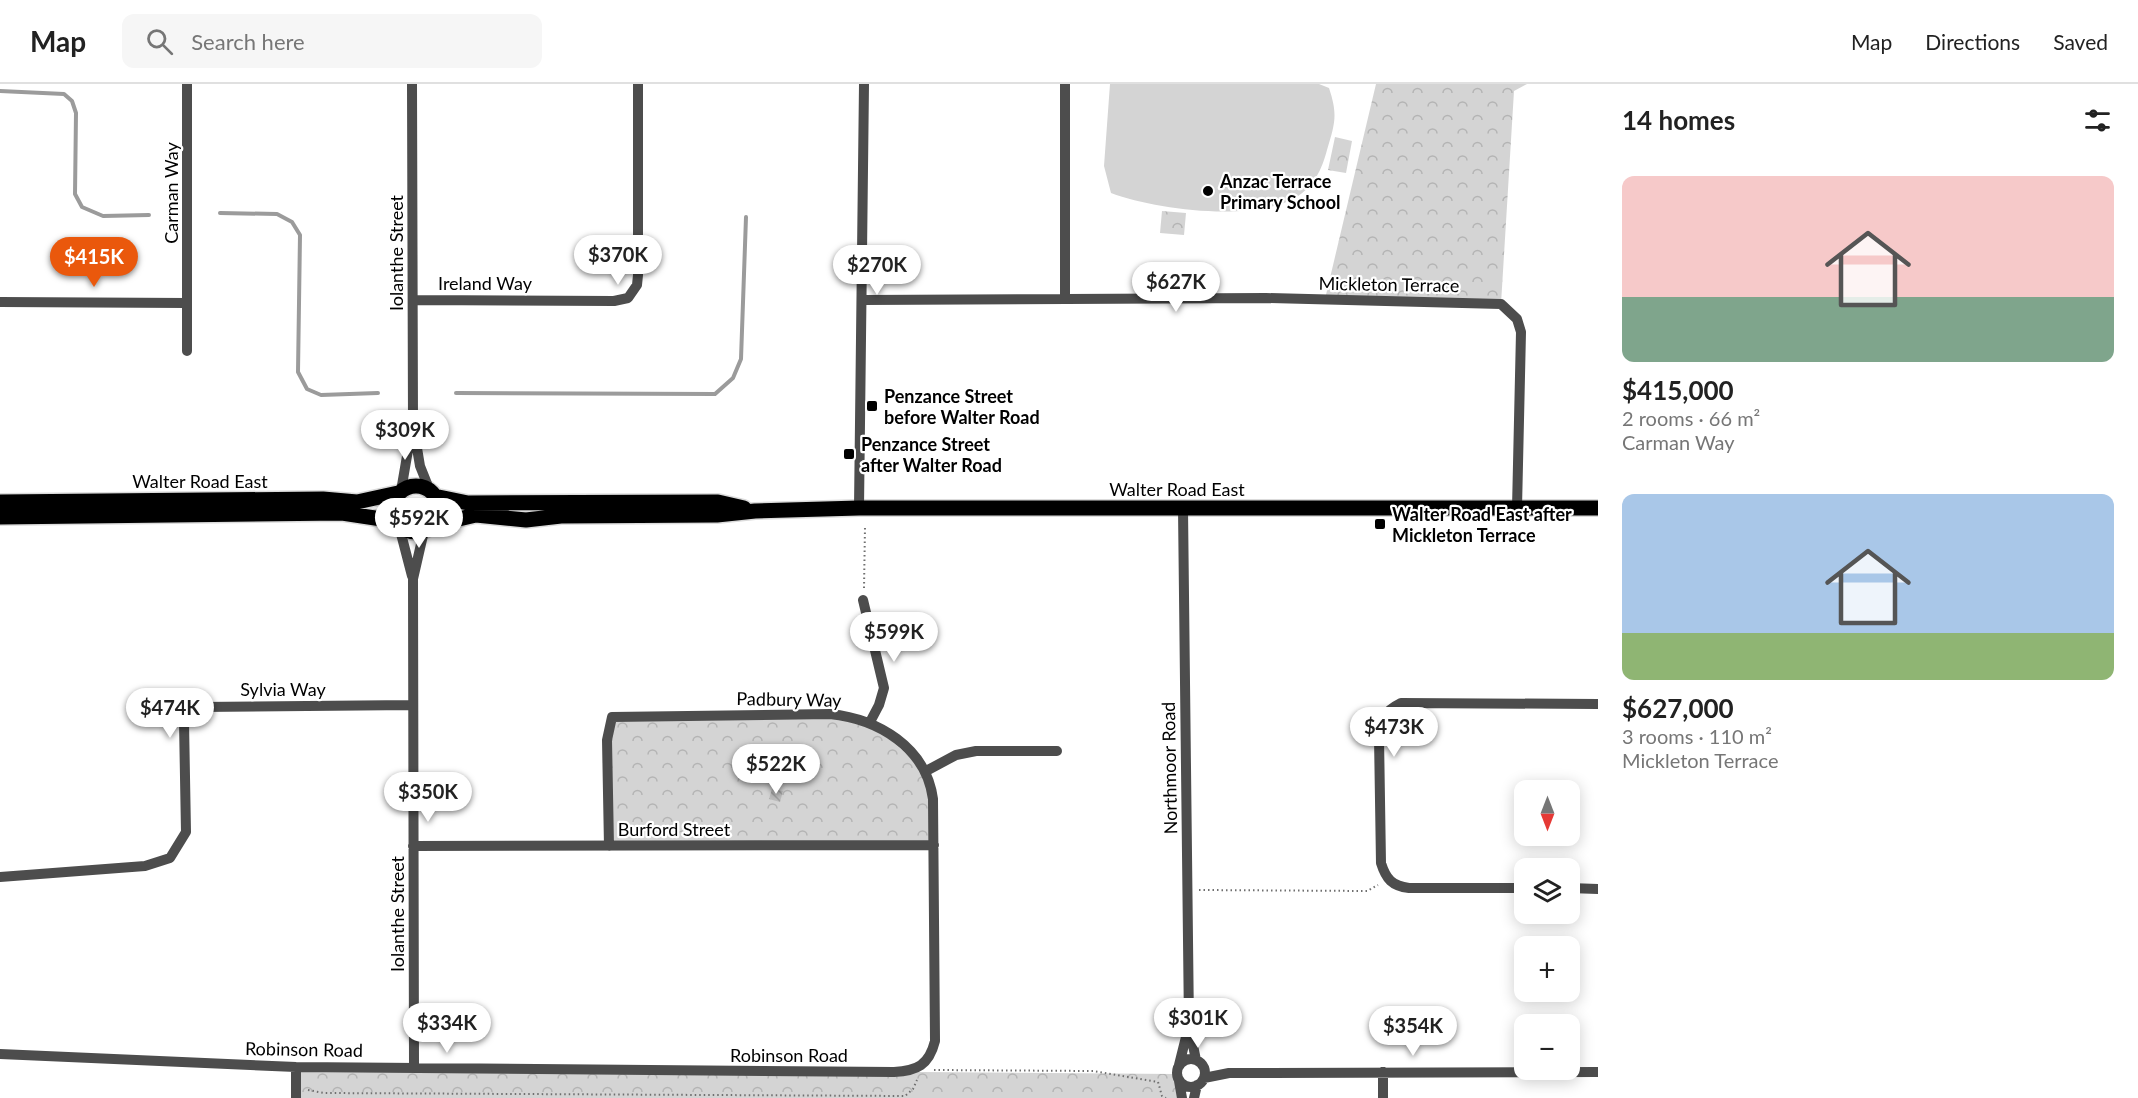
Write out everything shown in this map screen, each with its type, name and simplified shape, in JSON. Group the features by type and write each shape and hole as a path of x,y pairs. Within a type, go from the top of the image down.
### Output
{"main road":[{"path":"417,487 432,494 440,511 428,528 412,532 397,523 394,504 400,492 417,487"},
{"name":"Walter Road East","path":"0,502 323,499 357,502 400,492"},
{"name":"Walter Road East","path":"432,494 468,503 718,502 755,511"},
{"name":"Walter Road East","path":"428,528 476,515 526,520 561,516 717,515 755,511 859,508 1598,508"},
{"name":"Walter Road East","path":"0,517 342,513 397,523"}],"street":[{"name":"Carman Way","path":"187,84 187,351"},
{"name":"Iolanthe Street","path":"412,84 413,421 420,466 432,494"},
{"name":"Ireland Way","path":"413,300 614,301 628,298 637,285 638,276 638,84"},
{"path":"859,508 864,84"},
{"path":"1065,84 1065,299"},
{"name":"Mickleton Terrace","path":"863,300 1278,298 1501,304 1517,319 1521,332 1517,508"},
{"path":"0,302 187,303"},
{"name":"Iolanthe Street","path":"400,492 413,421"},
{"name":"Northmoor Road","path":"1183,509 1189,1026"},
{"name":"Iolanthe Street","path":"397,523 413,579 414,1068"},
{"name":"Iolanthe Street","path":"413,579 428,528"},
{"path":"863,600 884,688 879,705 870,722"},
{"path":"1514,888 1408,888 1396,886 1389,880 1381,863 1379,737 1382,717 1390,709 1401,704 1598,704"},
{"name":"Sylvia Way","path":"0,877 145,866 170,858 186,832 184,722 200,707 413,705"},
{"name":"Padbury Way","path":"609,846 607,740 612,717 830,714 856,717 870,722 894,737 912,752 926,771 933,799 935,1041 930,1056 919,1068"},
{"path":"926,771 956,755 976,751 1057,751"},
{"name":"Burford Street","path":"413,846 934,845"},
{"path":"1580,888 1598,889"},
{"path":"1182,1098 1176,1074 1189,1026"},
{"path":"1189,1026 1200,1073 1194,1098"},
{"name":"Robinson Road","path":"0,1054 296,1067 894,1072 919,1068"},
{"path":"1179,1065 1188,1059 1200,1073"},
{"path":"296,1067 299,1093"},
{"path":"1383,1072 1383,1098"},
{"path":"1179,1082 1188,1086 1200,1073 1598,1072"}],"path":[{"path":"863,600 865,527"},
{"path":"1187,890 1367,891 1389,880"},
{"path":"299,1093 905,1096 913,1089 919,1068 944,1071 1093,1071 1158,1082 1162,1096 1166,1098"},
{"path":"324,1093 324,1098"}],"green space":[{"path":"1110,84 1319,84 1329,88 1334,105 1334,126 1320,171 1307,189 1295,198 1254,210 1204,211 1153,204 1111,193 1104,166"},
{"path":"1376,84 1527,84 1514,91 1501,304 1325,299"},
{"path":"1335,137 1352,141 1346,173 1328,170"},
{"path":"1162,211 1186,213 1184,235 1160,233"},
{"path":"830,714 870,722 926,771 934,845 609,846 612,717"},
{"path":"296,1067 1176,1074 1182,1098 296,1098"}],"building":[{"path":"772,789 783,791 780,802 769,799"}],"waterway":[{"path":"0,91 64,94 72,101 76,113 75,194 82,207 103,216 149,215"},
{"path":"220,213 277,214 292,222 300,235 298,372 307,389 321,395 378,393"},
{"path":"456,393 715,394 733,378 741,359 746,217"}],"place":[{"name":"Anzac Terrace Primary School","path":"1208,191"},
{"name":"Penzance Street before Walter Road","path":"872,406"},
{"name":"Penzance Street after Walter Road","path":"849,454"},
{"name":"Walter Road East after Mickleton Terrace","path":"1380,524"}]}
